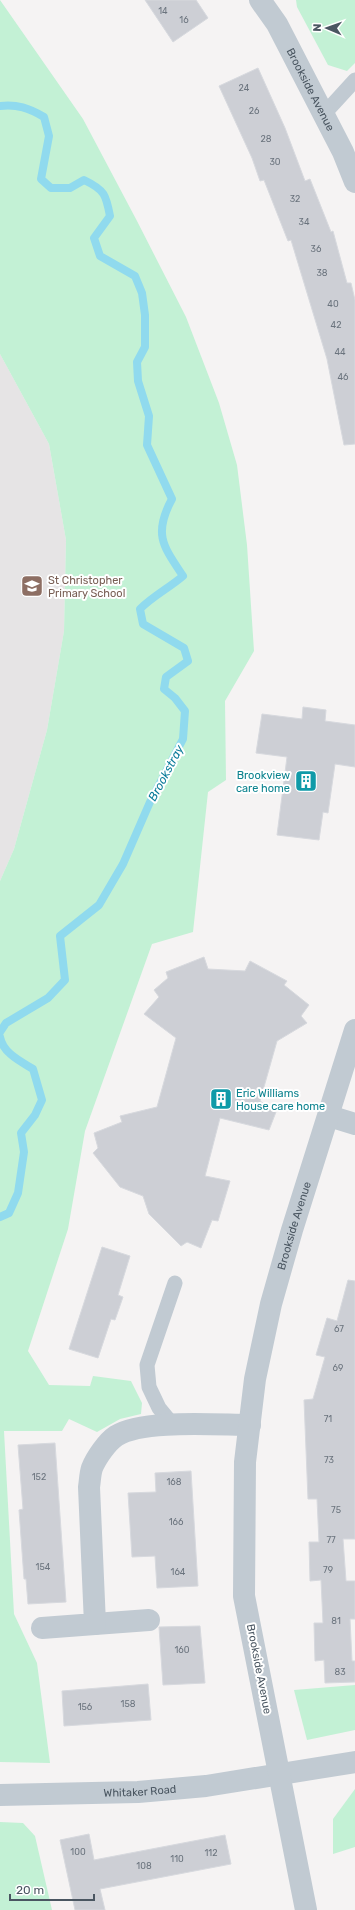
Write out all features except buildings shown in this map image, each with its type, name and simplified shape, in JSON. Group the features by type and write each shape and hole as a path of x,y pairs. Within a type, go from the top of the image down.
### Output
{"street":[{"name":"Brookside Avenue","path":"260,0 277,24 324,114 355,182"},
{"name":"Brookside Avenue","path":"306,1910 244,1596 245,1462 255,1379 271,1304 292,1230 355,1030"},
{"path":"328,1116 355,1124"},
{"path":"95,1624 89,1486 92,1469 103,1451 115,1437 127,1431 173,1425 250,1425"},
{"path":"42,1628 149,1620"},
{"name":"Whitaker Road","path":"0,1795 138,1792 206,1786 355,1762"}],"lane":[{"path":"324,114 355,80"},
{"path":"173,1425 159,1408 149,1387 147,1365 175,1283"}],"shaded area":[{"name":"St Christopher Primary School","path":"0,354 49,444 66,540 64,631 47,730 14,849 0,881"}],"green space":[{"path":"0,0 83,119 186,317 219,403 237,465 247,545 254,651 225,701 226,780 208,792 193,932 152,944 85,1131 68,1229 28,1351 49,1385 90,1386 93,1376 131,1381 142,1403 141,1414 120,1419 97,1432 69,1419 62,1431 4,1431 14,1614 37,1663 50,1763 0,1762 0,881 14,849 47,730 64,631 66,540 49,444 0,354"},
{"path":"296,0 355,0 355,63 347,71 328,65 297,7"},
{"path":"355,1685 355,1730 307,1740 294,1690"},
{"path":"355,1789 355,1847 333,1854 333,1819"},
{"path":"0,1822 23,1823 35,1836 52,1910 0,1910"}],"waterway":[{"name":"Brookstray","path":"0,106 23,107 44,117 49,136 41,179 51,188 70,188 84,180 100,190 106,198 110,216 94,238 100,256 135,276 142,293 145,315 145,347 137,362 138,381 149,416 147,445 172,499 166,511 163,522 163,539 170,556 183,576 140,609 143,624 184,648 188,661 166,677 164,689 175,698 185,711 183,739 150,802 123,864 99,905 60,936 65,980 48,998 6,1023 0,1032"},
{"name":"Brookstray","path":"0,1037 8,1052 33,1069 42,1100 35,1115 21,1133 24,1152 18,1193 9,1213 0,1217"}],"place":[{"name":"St Christopher Primary School","path":"32,586"},
{"name":"Brookview care home","path":"306,781"},
{"name":"Eric Williams House care home","path":"221,1099"}]}
